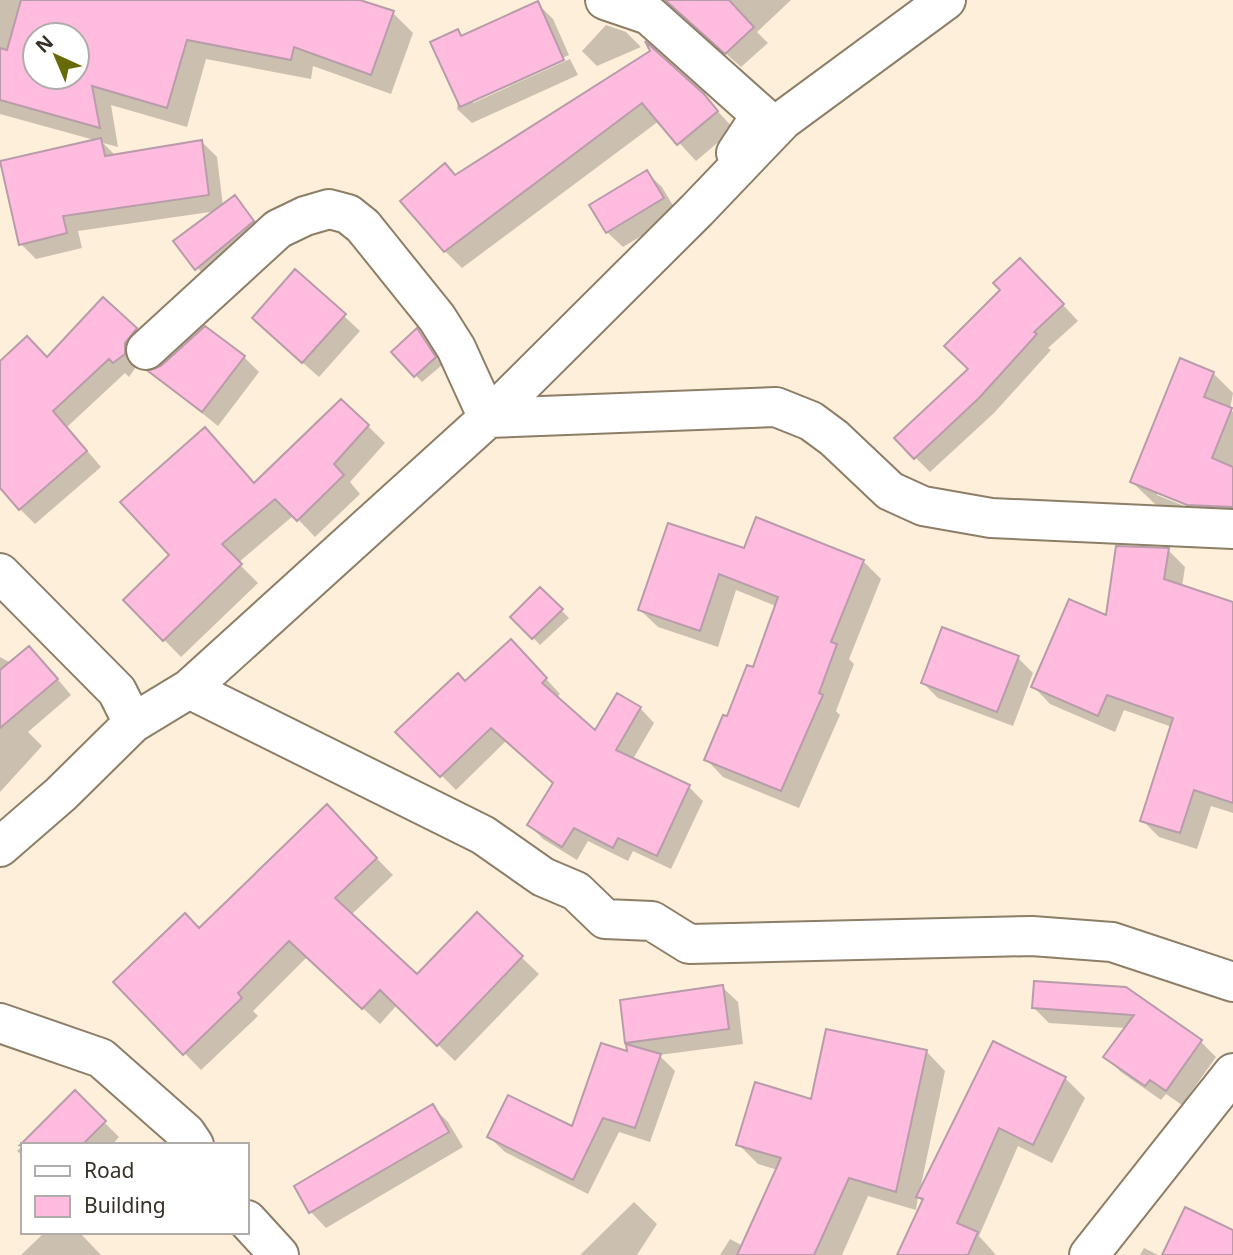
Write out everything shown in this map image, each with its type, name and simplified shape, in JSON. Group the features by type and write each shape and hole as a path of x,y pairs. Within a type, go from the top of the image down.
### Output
{"street":[{"path":"605,0 649,15 761,115 697,210"},
{"path":"0,848 134,723 189,689 488,418 697,210 783,120 946,0"},
{"path":"146,350 278,229 305,216 329,209 348,214 363,226 437,318 456,348 488,418"},
{"path":"488,418 776,407 811,421 834,438 890,491 923,506 991,517 1233,529"},
{"path":"0,573 117,691 134,723"},
{"path":"189,689 483,835 543,877 576,891 605,919 652,921 689,944 1032,936 1112,942 1233,982"},
{"path":"0,1023 101,1058 186,1133 193,1143"},
{"path":"1089,1255 1233,1073"},
{"path":"248,1221 279,1255"}],"building":[{"path":"21,0 360,0 394,11 371,75 294,47 291,60 187,40 167,108 92,86 100,128 0,100 0,48 7,50"},
{"path":"665,0 729,0 754,27 725,54"},
{"path":"538,1 564,60 460,107 430,42 458,29 461,36"},
{"path":"645,41 704,94 718,111 677,145 642,103 444,252 400,201 445,163 455,175 650,51"},
{"path":"101,138 105,156 202,140 209,195 63,216 67,233 19,245 0,161"},
{"path":"647,170 664,198 606,233 589,205"},
{"path":"235,195 254,221 195,270 173,241"},
{"path":"1020,258 1064,304 1034,332 1037,334 979,398 914,459 894,438 968,369 944,346 1000,290 993,283"},
{"path":"295,269 346,314 302,363 252,318"},
{"path":"103,297 137,328 125,343 125,354 113,363 109,359 53,411 87,451 19,510 0,488 0,361 27,336 47,357"},
{"path":"205,326 245,356 202,412 148,371 161,366"},
{"path":"417,328 436,357 414,377 391,352"},
{"path":"1180,358 1214,372 1204,397 1232,408 1212,458 1233,467 1233,507 1187,505 1130,482"},
{"path":"341,399 369,425 334,464 344,475 297,521 275,499 222,544 242,564 163,641 123,600 169,555 120,502 205,427 254,483"},
{"path":"756,517 864,560 831,642 837,644 819,693 823,695 781,791 704,760 723,715 727,716 747,665 753,667 778,597 719,574 700,631 638,610 668,523 744,548"},
{"path":"1116,546 1169,548 1164,579 1233,602 1233,803 1194,790 1180,833 1140,821 1173,718 1107,695 1098,716 1031,687 1069,599 1106,615"},
{"path":"540,587 563,609 532,639 510,617"},
{"path":"942,627 1019,656 997,712 921,683"},
{"path":"511,639 547,678 542,683 595,730 617,693 641,707 616,750 690,785 657,856 618,838 613,848 574,828 562,847 527,825 553,783 491,728 440,777 395,732 458,673 465,681"},
{"path":"29,646 58,679 0,728 0,670"},
{"path":"327,804 377,858 335,898 417,974 477,912 523,956 437,1046 380,990 362,1009 289,941 238,993 242,998 183,1055 113,982 185,913 199,928"},
{"path":"1034,981 1126,987 1202,1040 1166,1091 1150,1080 1145,1086 1103,1057 1134,1015 1032,1008"},
{"path":"723,985 729,1029 625,1043 620,1000"},
{"path":"826,1029 927,1050 896,1192 849,1178 814,1255 737,1255 781,1158 736,1145 755,1082 811,1099"},
{"path":"993,1041 1066,1077 1033,1145 999,1128 957,1223 978,1232 968,1255 897,1255 923,1199 916,1197"},
{"path":"601,1043 627,1051 626,1044 661,1054 635,1128 603,1118 573,1180 487,1137 508,1095 572,1126"},
{"path":"75,1090 106,1121 84,1143 22,1143"},
{"path":"433,1104 449,1132 309,1213 294,1186"},
{"path":"1185,1207 1233,1230 1233,1255 1162,1255"}]}
